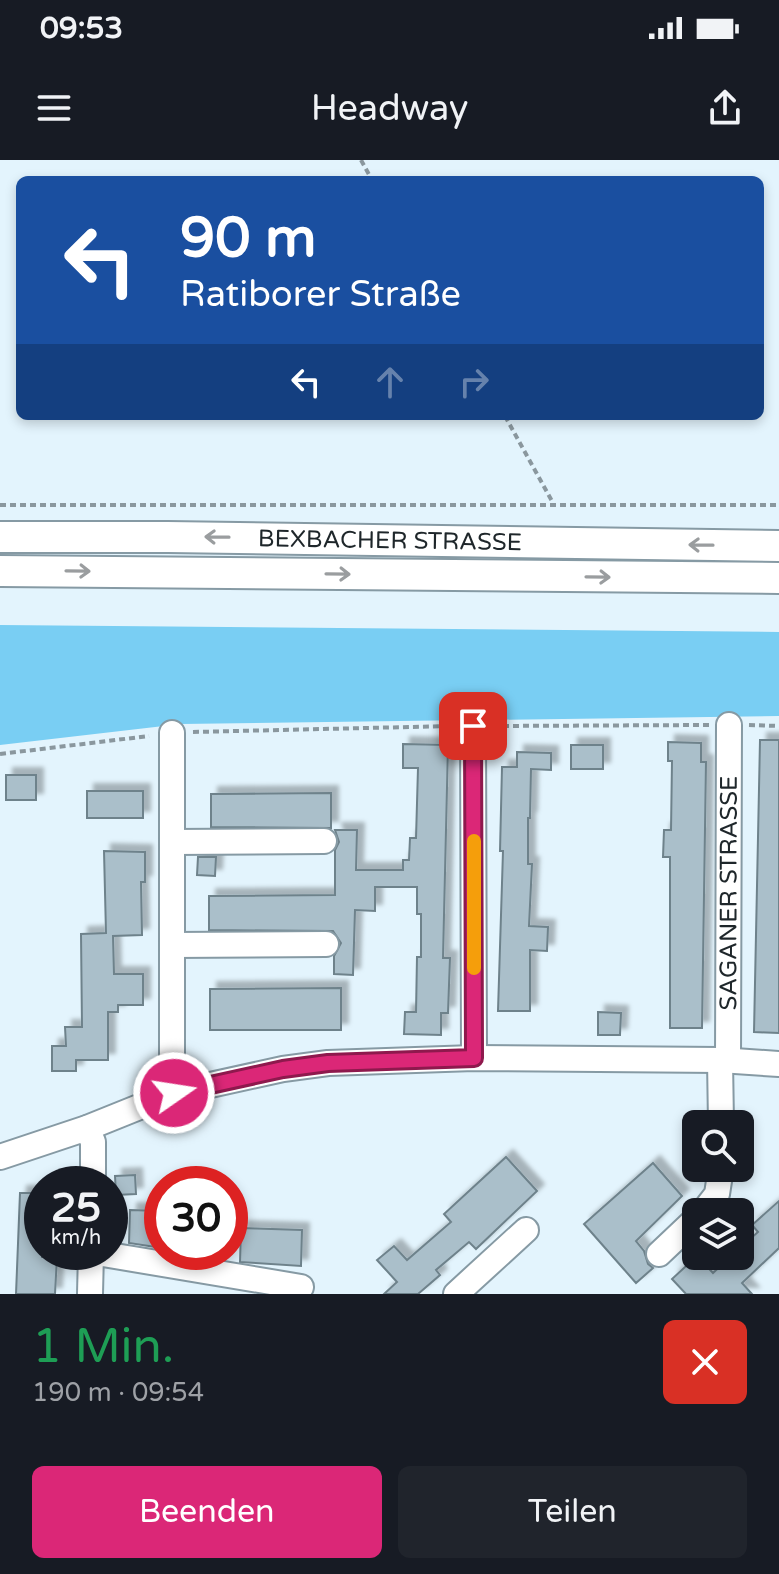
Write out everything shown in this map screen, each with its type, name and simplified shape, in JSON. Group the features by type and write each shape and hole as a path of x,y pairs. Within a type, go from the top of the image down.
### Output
{"main road":[{"name":"BEXBACHER STRASSE","path":"0,537 779,546"},
{"name":"BEXBACHER STRASSE","path":"0,571 779,578"}],"street":[{"name":"SAGANER STRASSE","path":"722,1110 729,725"},
{"path":"473,726 474,1058"},
{"path":"172,733 174,1093"},
{"path":"172,842 324,841"},
{"path":"172,945 326,944"},
{"path":"0,1157 87,1128 174,1093 283,1069 328,1063 474,1058 724,1060 779,1064"},
{"path":"87,1128 93,1142 93,1166"},
{"path":"456,1294 526,1230"},
{"path":"659,1254 682,1232"},
{"path":"128,1258 301,1287"},
{"path":"90,1294 91,1270"}],"path":[{"path":"507,420 553,503"},
{"path":"0,505 779,505"},
{"path":"0,754 172,733 473,726 779,726"}],"shaded area":[{"path":"0,625 779,632 779,716 181,724 0,745"}],"building":[{"path":"760,740 779,740 779,1033 754,1032"},
{"path":"668,742 701,743 701,762 706,762 702,1028 670,1028 670,857 663,857 664,830 671,830 672,761 668,761"},
{"path":"403,744 448,745 443,958 450,958 448,1013 441,1013 441,1035 404,1034 405,1012 416,1012 417,957 421,957 421,914 417,914 417,887 375,887 375,911 355,910 353,975 334,974 334,956 341,943 333,931 209,930 209,896 335,895 335,850 339,842 335,830 357,830 356,870 403,870 403,860 409,860 410,838 416,838 418,768 403,768"},
{"path":"571,745 603,745 603,769 571,769"},
{"path":"517,752 551,753 551,770 531,769 528,818 528,864 532,864 529,926 548,927 547,951 530,950 530,1011 498,1011 502,767 517,767"},
{"path":"6,775 36,775 36,800 6,800"},
{"path":"87,791 143,791 143,818 87,818"},
{"path":"331,793 331,828 211,827 211,794"},
{"path":"104,851 145,852 145,882 141,882 142,935 113,936 114,974 143,974 143,1005 118,1005 118,1012 108,1012 108,1060 76,1060 76,1071 52,1071 52,1046 66,1046 65,1027 82,1027 81,934 106,933"},
{"path":"198,857 216,857 215,876 197,875"},
{"path":"341,988 341,1030 210,1030 210,989"},
{"path":"598,1012 621,1013 620,1035 598,1035"},
{"path":"506,1157 537,1191 476,1249 469,1242 436,1270 440,1275 418,1294 384,1294 397,1282 377,1260 394,1246 407,1260 451,1222 444,1214"},
{"path":"653,1163 682,1196 636,1241 653,1268 636,1283 584,1224"},
{"path":"128,1175 135,1175 136,1194 128,1194"},
{"path":"20,1193 24,1193 24,1270 56,1270 55,1294 16,1294"},
{"path":"779,1201 779,1248 742,1283 752,1294 686,1294 672,1279 682,1270 710,1270 713,1273 716,1270 754,1270 754,1236 758,1232 754,1223"},
{"path":"130,1210 144,1210 144,1245 129,1243"},
{"path":"248,1228 302,1230 301,1266 248,1263"}],"slow traffic":[{"path":"474,841 474,968"}],"route":[{"path":"174,1093 283,1069 328,1063 474,1058 473,726"}]}
